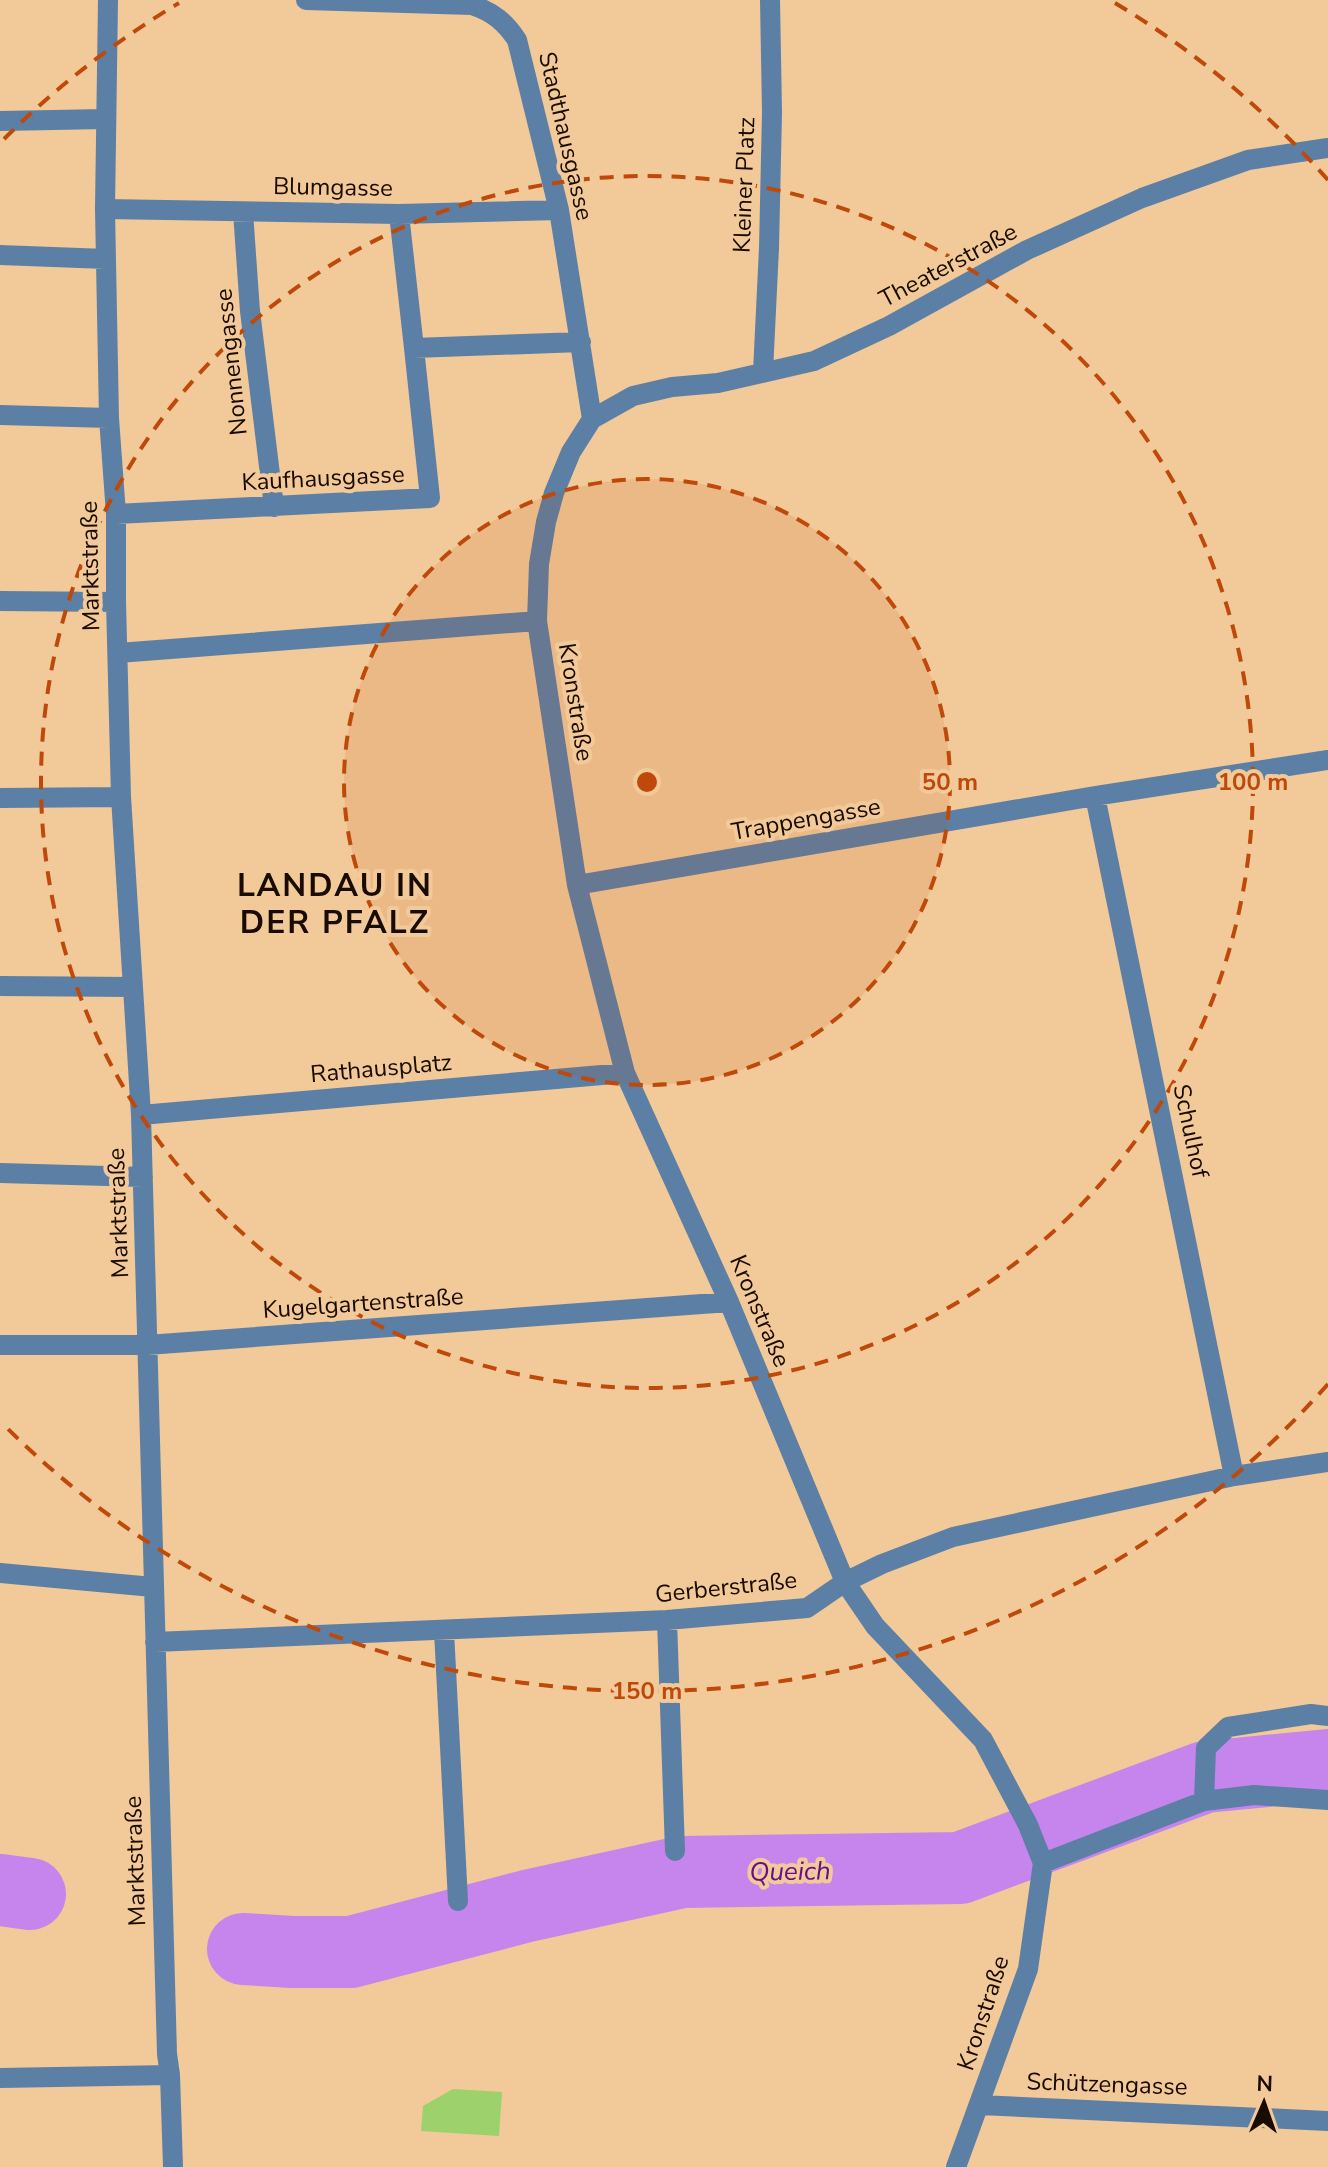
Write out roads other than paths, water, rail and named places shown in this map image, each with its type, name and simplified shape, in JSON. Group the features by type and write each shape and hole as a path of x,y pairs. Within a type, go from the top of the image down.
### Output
{"street":[{"name":"Marktstraße","path":"108,0 105,209 109,418 116,514 121,797 141,1115 167,2054 173,2167"},
{"name":"Stadthausgasse","path":"306,0 472,5 499,18 517,40 559,210 592,419"},
{"name":"Kleiner Platz","path":"763,372 772,112 770,0"},
{"path":"0,121 106,119"},
{"name":"Theaterstraße","path":"592,419 633,396 672,387 718,383 814,361 889,326 1027,250 1142,198 1248,160 1328,148"},
{"name":"Blumgasse","path":"105,209 399,214 559,210"},
{"name":"Nonnengasse","path":"243,212 250,311 274,507"},
{"name":"Kaufhausgasse","path":"116,514 430,498 399,214"},
{"path":"0,255 106,259"},
{"path":"414,348 581,342"},
{"path":"0,415 109,418"},
{"name":"Kronstraße","path":"592,419 571,452 546,522 539,564 537,621 577,885 625,1073 729,1302 845,1582 875,1626 983,1740 1028,1825 1041,1857 1028,1969 956,2167"},
{"path":"0,601 116,602"},
{"path":"118,653 537,621"},
{"name":"Trappengasse","path":"577,885 1095,796 1328,760"},
{"name":"Schulhof","path":"1095,796 1234,1476"},
{"path":"0,798 121,797"},
{"path":"0,986 133,987"},
{"name":"Rathausplatz","path":"141,1115 625,1073"},
{"path":"0,1173 143,1177"},
{"name":"Kugelgartenstraße","path":"0,1345 147,1345 729,1302"},
{"name":"Gerberstraße","path":"155,1642 667,1620 807,1608 845,1582 882,1564 953,1537 1234,1476 1328,1462"},
{"path":"0,1573 153,1587"},
{"path":"667,1620 675,1851"},
{"path":"444,1631 458,1901"},
{"path":"1205,1795 1206,1748 1228,1727 1311,1714 1328,1716"},
{"path":"1041,1857 1205,1795 1328,1800"},
{"path":"0,2078 170,2075"},
{"name":"Schützengasse","path":"980,2105 1328,2121"}],"waterway":[{"name":"Queich","path":"243,1949 351,1952 527,1906 682,1872 960,1868 1205,1777 1328,1765"},
{"name":"Queich","path":"0,1890 30,1894"}],"district":[{"name":"LANDAU IN DER PFALZ","path":"335,904"}]}
